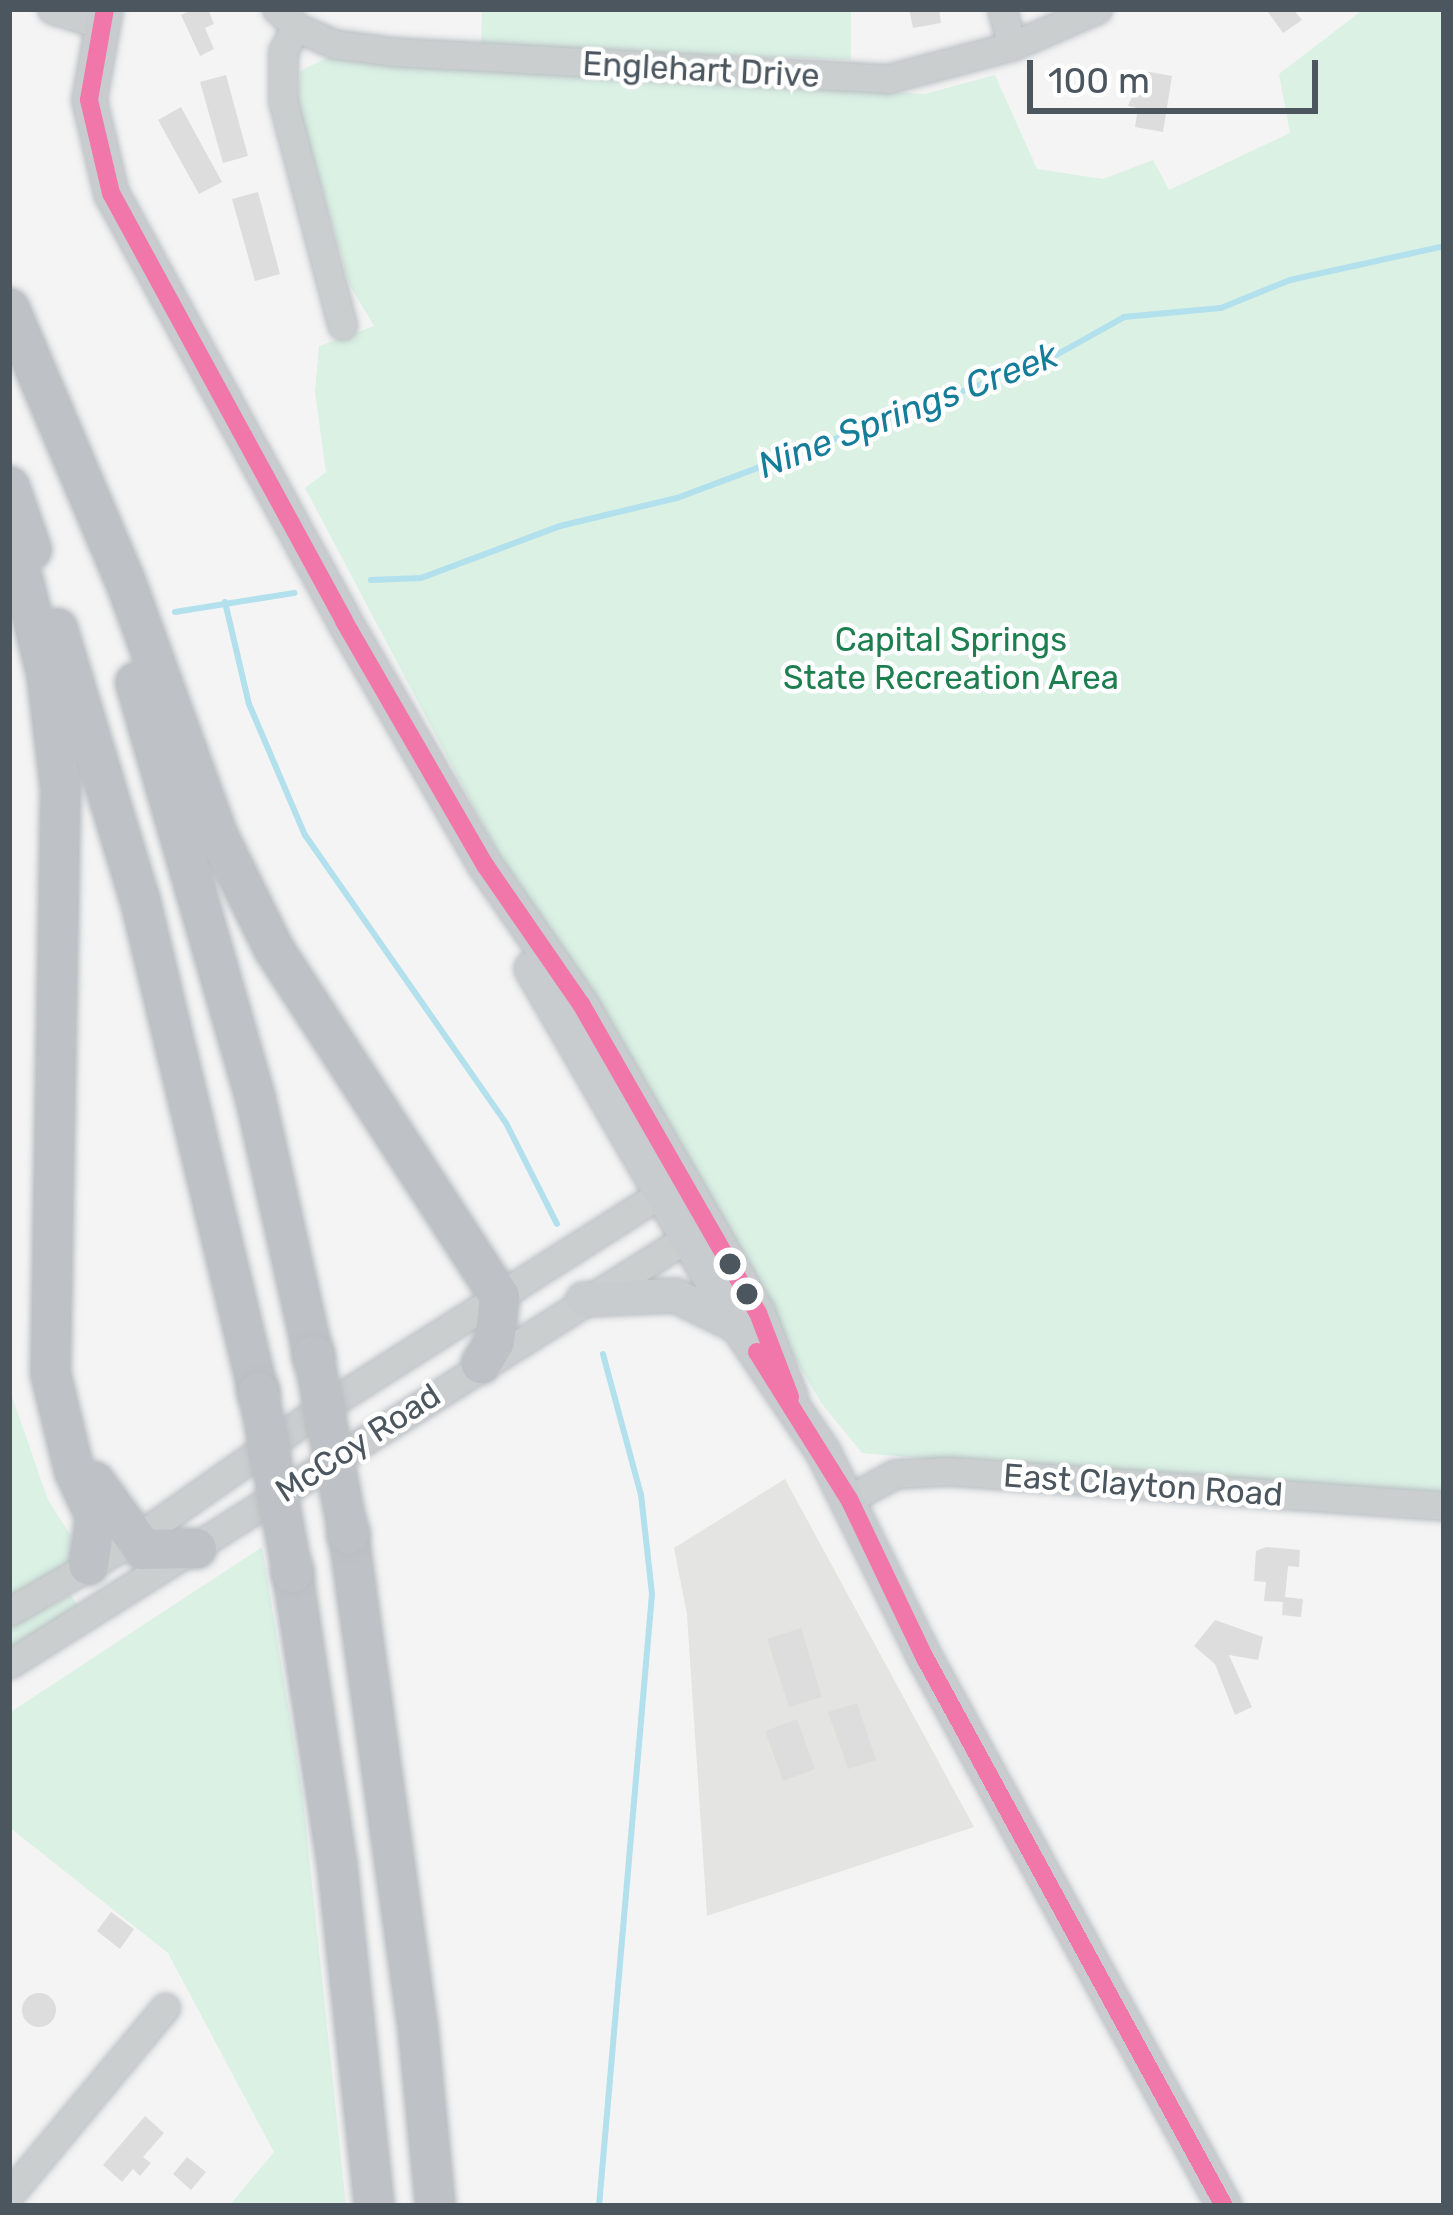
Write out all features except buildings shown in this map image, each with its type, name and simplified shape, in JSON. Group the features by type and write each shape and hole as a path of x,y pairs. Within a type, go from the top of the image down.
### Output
{"highway":[{"path":"9,311 125,581 218,834 273,948 499,1296 494,1341 481,1363"},
{"path":"9,311 66,468 194,879 255,1097 313,1355 348,1534 417,2023 435,2206"},
{"path":"9,486 140,901 258,1392 292,1572 337,1866 374,2206"},
{"path":"9,525 46,673 60,789 47,1292 50,1373 95,1516 88,1564"},
{"path":"76,1460 132,1541 160,1553 196,1547"}],"main road":[{"path":"107,14 89,100 111,194 485,865 511,935 671,1186 737,1325 790,1397 849,1499 925,1658 1224,2206"},
{"path":"696,1231 758,1313 790,1397"},
{"path":"583,1299 675,1295 737,1325"}],"street":[{"path":"52,9 107,14"},
{"path":"1002,9 1012,46"},
{"name":"Englehart Drive","path":"287,18 375,50 852,79 928,73 1012,46 1097,9"},
{"path":"287,18 283,101 342,325"},
{"name":"McCoy Road","path":"9,1612 132,1541 671,1186"},
{"name":"McCoy Road","path":"9,1664 696,1231"},
{"name":"East Clayton Road","path":"849,1499 895,1474 947,1471 1444,1505"},
{"path":"9,2195 165,2008"}],"shaded area":[{"path":"785,1479 974,1827 707,1916 687,1615 674,1548"}],"green space":[{"path":"482,9 851,9 851,60 481,47"},
{"name":"Capital Springs State Recreation Area","path":"1364,9 1444,9 1444,1502 862,1453 822,1404 535,923 305,488 326,472 315,392 319,346 374,326 349,284 298,105 300,71 327,58 925,94 995,75 1037,169 1103,179 1153,160 1169,190 1290,133 1279,74"},
{"path":"9,1388 48,1500 83,1555 9,1605"},
{"path":"262,1547 302,1790 346,2206 229,2206 274,2152 168,1953 9,1827 9,1713"},
{"path":"71,1595 85,1617 9,1663 9,1627"}],"waterway":[{"name":"Nine Springs Creek","path":"371,580 421,578 560,526 677,498 1049,359 1124,317 1221,308 1290,280 1444,246"},
{"path":"175,612 294,593"},
{"path":"225,602 249,704 305,835 506,1123 557,1224"},
{"path":"599,2206 652,1594 641,1495 603,1354"}],"transit line":[{"path":"105,9 89,100 111,193 344,621 485,865 581,1004 758,1313 790,1397"},
{"path":"757,1352 849,1499 925,1658 1224,2206"}]}
